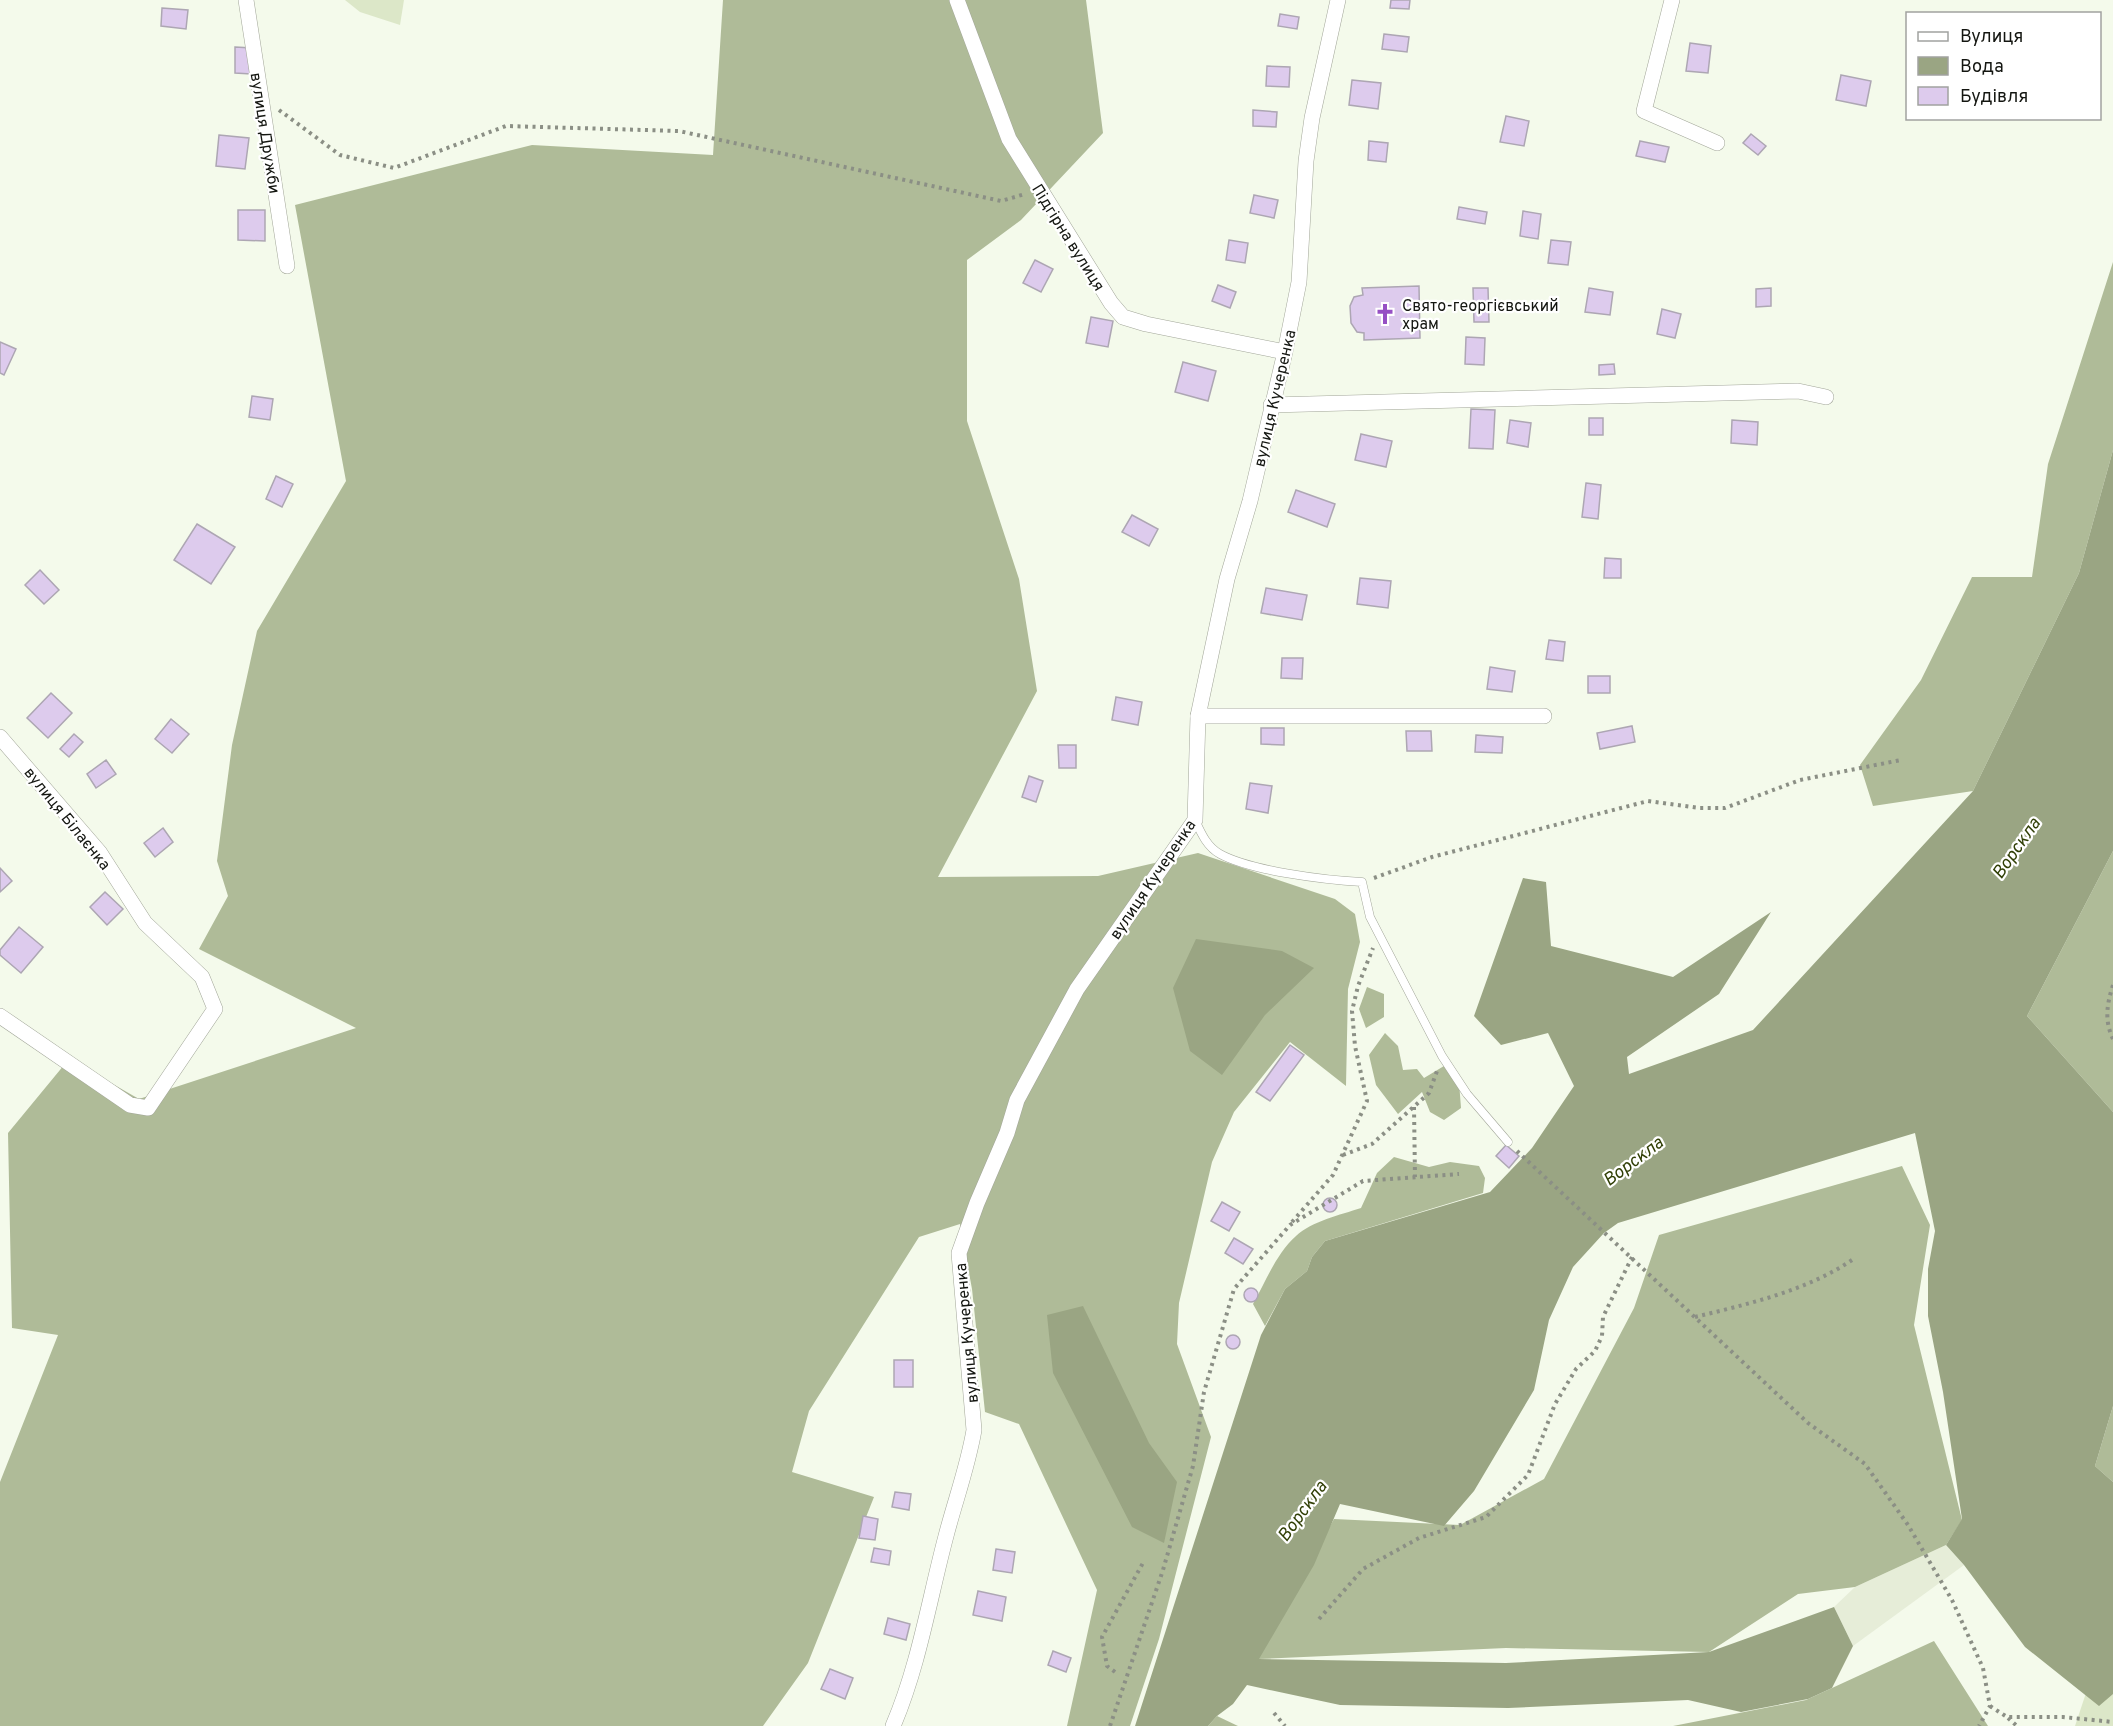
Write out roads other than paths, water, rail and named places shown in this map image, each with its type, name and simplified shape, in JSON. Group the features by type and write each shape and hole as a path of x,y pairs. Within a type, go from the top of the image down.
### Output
{"street":[{"name":"вулиця Дружби","path":"246,0 287,266"},
{"name":"Підгірна вулиця","path":"957,0 1009,139 1111,303 1123,317 1172,331 1286,352"},
{"name":"вулиця Кучеренка","path":"893,1726 922,1642 974,1430 959,1253 1007,1133 1017,1100 1077,989 1196,820 1198,716 1227,579 1250,501 1271,405 1286,352 1299,282 1306,161 1312,118 1338,0"},
{"path":"1671,0 1644,111 1717,142"},
{"path":"1271,405 1787,391 1826,398"},
{"path":"1198,716 1544,716"},
{"name":"вулиця Білаєнка","path":"0,737 100,853 145,923 202,977 215,1009 148,1108 130,1105 0,1016"}],"lane":[{"path":"1196,820 1203,838 1218,853 1258,867 1328,880 1362,882 1370,917 1442,1056 1467,1094 1508,1142"}],"water":[{"name":"Ворскла","path":"2113,450 2113,851 2027,1016 2113,1112 2113,1406 2095,1466 2113,1482 2113,1694 2099,1706 2025,1647 1964,1565 1946,1545 1962,1519 1943,1392 1928,1316 1928,1269 1935,1231 1915,1133 1618,1223 1604,1233 1573,1267 1549,1320 1534,1390 1474,1491 1444,1526 1340,1504 1314,1565 1259,1659 1506,1663 1709,1652 1834,1607 1853,1646 1832,1688 1808,1699 1741,1712 1688,1700 1508,1708 1340,1705 1247,1685 1233,1704 1208,1726 1135,1726 1261,1335 1285,1289 1307,1271 1312,1257 1325,1241 1490,1192 1532,1148 1574,1086 1548,1033 1501,1045 1474,1016 1523,878 1546,882 1551,946 1673,977 1771,912 1719,994 1627,1057 1629,1074 1753,1030 1973,791 2079,573"},
{"path":"1196,939 1282,951 1314,968 1265,1015 1222,1075 1190,1051 1173,988"},
{"path":"1083,1306 1149,1443 1177,1482 1164,1543 1132,1527 1053,1373 1047,1315"}],"place":[{"name":"Свято-георгієвський храм","path":"1385,314"}]}
